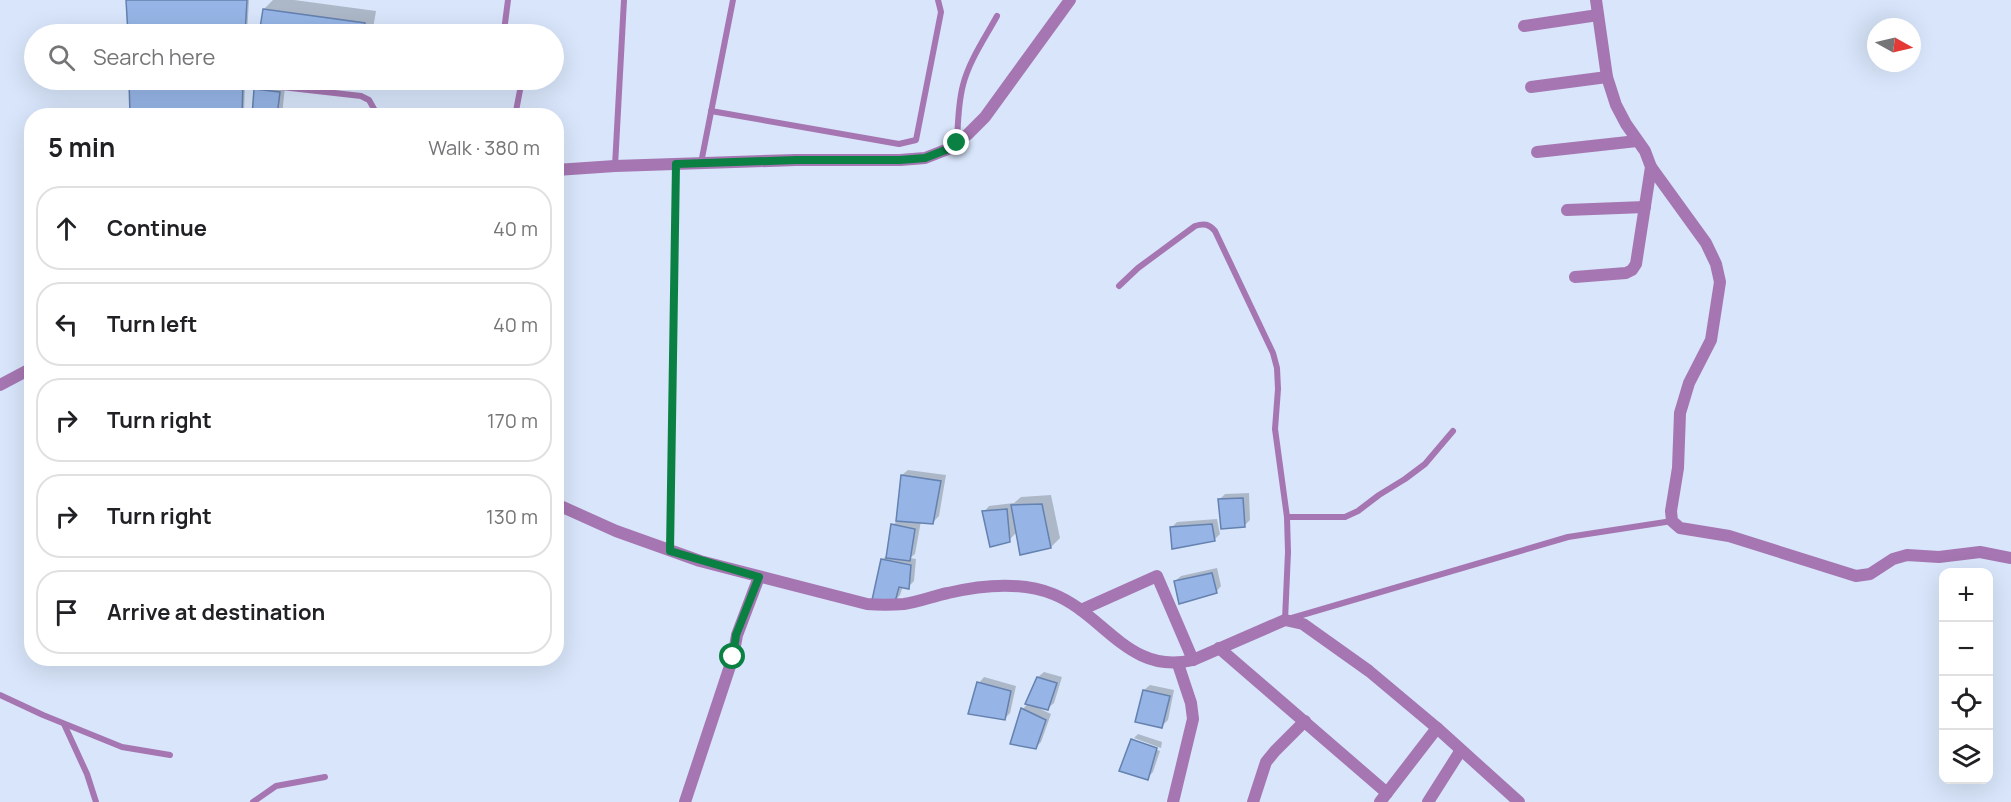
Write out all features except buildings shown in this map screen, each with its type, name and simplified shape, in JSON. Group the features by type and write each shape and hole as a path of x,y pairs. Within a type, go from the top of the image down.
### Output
{"street":[{"path":"564,169 701,163 925,158 957,143 985,117 1070,0"},
{"path":"1596,0 1607,77 1616,105 1651,167 1706,243 1716,264 1720,282 1711,340 1689,383 1680,413 1678,468 1671,511 1672,521 1680,528 1728,536 1856,576 1870,574 1893,559 1907,555 1939,557 1980,552 2011,558"},
{"path":"1524,26 1599,15"},
{"path":"1531,87 1607,77"},
{"path":"1537,152 1637,141"},
{"path":"1575,277 1626,273 1632,270 1636,264 1651,167"},
{"path":"1567,210 1645,207"},
{"path":"0,385 24,372"},
{"path":"564,508 616,531 670,551 759,577 867,604 906,604 949,592 994,586 1015,586 1053,594 1081,610 1117,641 1152,660 1178,664 1193,660 1285,620 1303,624 1369,671 1519,802"},
{"path":"1081,610 1157,576 1193,660"},
{"path":"686,802 733,657 736,635 759,577"},
{"path":"1219,648 1305,721 1383,797 1437,728"},
{"path":"1173,802 1193,718 1191,703 1178,664"},
{"path":"1252,802 1266,762 1305,721"},
{"path":"1428,802 1461,750"}],"lane":[{"path":"507,24 508,0"},
{"path":"615,166 624,0"},
{"path":"701,163 733,0"},
{"path":"711,111 899,144 916,140 941,12 938,0"},
{"path":"957,143 959,104 963,84 997,16"},
{"path":"308,90 361,96 369,100 374,108"},
{"path":"517,108 520,90"},
{"path":"670,551 676,164"},
{"path":"1119,286 1138,268 1195,226 1210,225 1215,231 1273,353 1277,368 1275,429 1287,517 1288,563 1285,620 1568,537 1672,521"},
{"path":"1287,517 1345,517 1358,511 1425,464 1453,430"},
{"path":"0,695 122,747 170,755"},
{"path":"64,723 87,774 96,802"},
{"path":"253,802 276,786 325,777"}],"route":[{"path":"733,657 736,635 759,577 670,551 676,164 796,160 900,160 925,158 957,143"}]}
